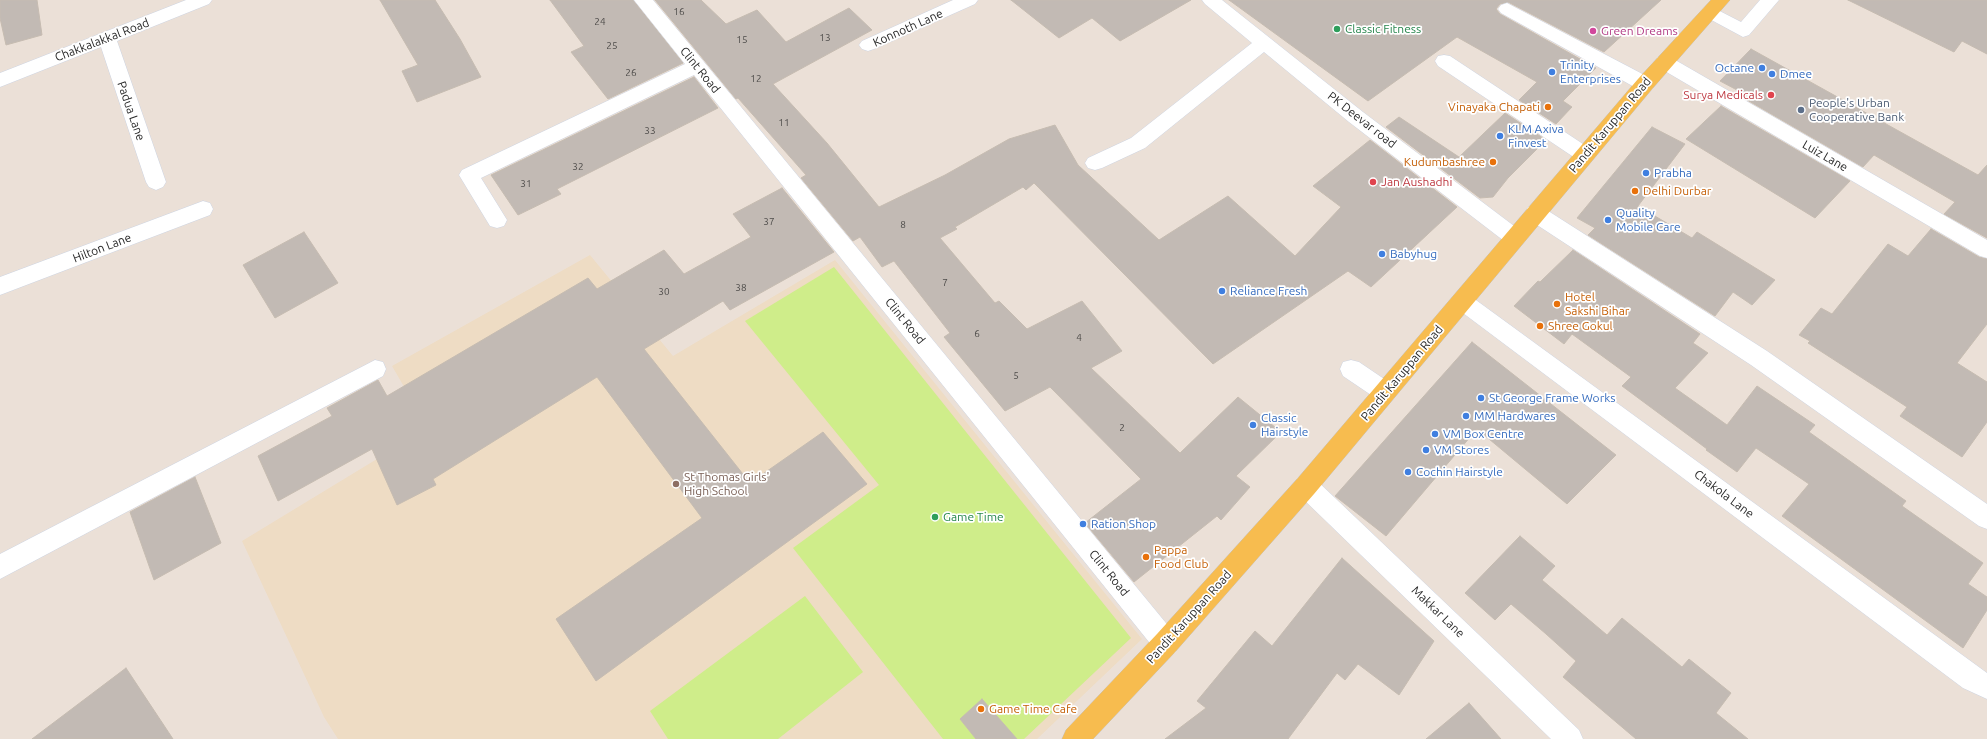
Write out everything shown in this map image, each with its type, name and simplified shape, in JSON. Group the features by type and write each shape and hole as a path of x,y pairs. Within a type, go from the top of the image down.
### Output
{"main road":[{"name":"Pandit Karuppan Road","path":"1076,739 1166,643 1306,486 1645,84 1716,6"}],"street":[{"name":"Chakkalakkal Road","path":"0,80 204,0"},
{"name":"Clint Road","path":"643,0 910,326 1166,643"},
{"name":"Konnoth Lane","path":"868,45 969,0"},
{"name":"PK Deevar road","path":"1211,0 1356,117 1515,238"},
{"path":"1716,6 1743,31 1770,0"},
{"path":"1507,9 1645,84"},
{"name":"Padua Lane","path":"107,39 156,182"},
{"path":"1095,163 1138,143 1264,42"},
{"path":"1444,61 1585,155"},
{"name":"Luiz Lane","path":"1664,62 1987,250"},
{"path":"497,220 469,175 696,66"},
{"name":"Hilton Lane","path":"0,286 203,210"},
{"path":"1535,213 1759,358 1987,518"},
{"name":"Chakola Lane","path":"1462,300 1972,679 1987,686"},
{"path":"0,567 376,369"},
{"path":"1351,369 1385,392"},
{"name":"Makkar Lane","path":"1306,486 1570,739"}],"shaded area":[{"name":"St Thomas Girls' High School","path":"590,255 673,356 835,260 1142,639 1037,739 338,739 324,717 242,541 428,428 392,366"}],"green space":[{"name":"Game Time","path":"834,267 1131,638 1024,739 943,739 793,548 879,485 745,321"},
{"path":"805,596 863,672 778,739 668,739 650,711"}],"building":[{"path":"0,0 37,0 42,35 6,45 0,18"},
{"path":"380,0 435,0 460,39 481,77 417,102 402,71 418,65"},
{"path":"550,0 633,0 683,63 608,99 571,52 584,46"},
{"path":"655,0 701,0 726,24 757,10 786,42 849,8 872,30 773,84 827,143 879,207 945,175 1009,139 1055,125 1078,165 1159,240 1228,196 1295,256 1341,207 1313,186 1370,140 1457,207 1371,287 1348,271 1213,364 1034,183 1026,190 1023,187 955,227 957,229 940,238 995,303 999,301 1027,329 1082,301 1122,351 1091,368 1180,453 1238,397 1281,432 1236,476 1250,487 1221,520 1217,516 1134,582 1085,523 1141,479 1050,387 1005,411 944,337 950,333 894,261 882,267 860,237 853,241 801,178 806,175 738,98 736,99"},
{"path":"1011,0 1191,0 1120,41 1092,18 1059,38"},
{"path":"1229,0 1661,0 1604,52 1508,2 1500,4 1496,9 1500,14 1596,68 1563,101 1572,107 1556,124 1519,100 1537,82 1457,37 1368,101"},
{"path":"1848,0 1987,0 1987,54 1962,41 1954,52"},
{"path":"1751,49 1978,175 1987,165 1987,238 1944,214 1955,202 1874,155 1863,167 1735,93 1737,90 1720,81"},
{"path":"694,77 718,108 557,189 561,194 518,215 491,175"},
{"path":"1721,106 1850,181 1815,218 1686,139"},
{"path":"1505,113 1546,140 1508,178 1493,197 1480,198 1386,127 1399,117 1459,157"},
{"path":"1652,127 1685,144 1638,206 1692,238 1697,232 1775,280 1752,305 1733,292 1715,316 1588,235 1595,228 1577,218"},
{"name":"St Thomas Girls' High School","path":"782,188 834,252 730,310 723,301 644,349 750,483 823,432 867,484 596,681 556,619 702,518 597,377 433,479 436,485 397,505 372,449 278,501 258,456 332,416 327,408 378,380 387,396 588,278 597,289 664,250 684,274 751,237 733,214"},
{"path":"1931,229 1979,257 1987,259 1987,324 1957,363 1987,382 1987,422 1962,457 1900,416 1907,407 1808,343 1810,341 1799,335 1821,308 1832,314 1888,244 1908,256"},
{"path":"304,232 338,283 275,318 243,265"},
{"path":"1573,250 1700,334 1693,343 1708,353 1675,388 1727,425 1757,386 1815,425 1809,432 1906,501 1902,506 1983,563 1968,584 1987,597 1987,610 1963,648 1782,516 1809,484 1756,448 1737,472 1622,386 1631,377 1572,334 1564,344 1514,306 1538,281 1540,282"},
{"path":"1472,342 1616,455 1567,504 1477,429 1386,536 1335,496"},
{"path":"195,477 221,543 154,580 130,512"},
{"path":"1520,536 1555,566 1542,580 1607,635 1622,618 1682,667 1689,659 1731,693 1716,713 1748,739 1636,739 1563,677 1576,661 1511,604 1495,620 1465,593"},
{"path":"1342,558 1434,641 1399,695 1358,664 1345,680 1337,673 1288,739 1165,739 1206,708 1197,701 1255,631 1272,646"},
{"path":"126,668 173,739 32,739"},
{"name":"Game Time Cafe","path":"982,699 1017,739 976,739 960,719"},
{"path":"1469,703 1501,739 1426,739"}],"place":[{"name":"Classic Fitness","path":"1337,29"},
{"name":"Green Dreams","path":"1593,31"},
{"name":"Octane","path":"1762,68"},
{"name":"Trinity Enterprises","path":"1552,72"},
{"name":"Dmee","path":"1772,74"},
{"name":"Surya Medicals","path":"1771,95"},
{"name":"Vinayaka Chapati","path":"1548,107"},
{"name":"People's Urban Cooperative Bank","path":"1801,110"},
{"name":"KLM Axiva Finvest","path":"1500,136"},
{"name":"Kudumbashree","path":"1493,162"},
{"name":"Prabha","path":"1646,173"},
{"name":"Jan Aushadhi","path":"1373,182"},
{"name":"Delhi Durbar","path":"1635,191"},
{"name":"Quality Mobile Care","path":"1608,220"},
{"name":"Babyhug","path":"1382,254"},
{"name":"Reliance Fresh","path":"1222,291"},
{"name":"Hotel Sakshi Bihar","path":"1557,304"},
{"name":"Shree Gokul","path":"1540,326"},
{"name":"St George Frame Works","path":"1481,398"},
{"name":"MM Hardwares","path":"1466,416"},
{"name":"Classic Hairstyle","path":"1253,425"},
{"name":"VM Box Centre","path":"1435,434"},
{"name":"VM Stores","path":"1426,450"},
{"name":"Cochin Hairstyle","path":"1408,472"},
{"name":"St Thomas Girls' High School","path":"676,484"},
{"name":"Game Time","path":"935,517"},
{"name":"Ration Shop","path":"1083,524"},
{"name":"Pappa Food Club","path":"1146,557"},
{"name":"Game Time Cafe","path":"981,709"}]}
